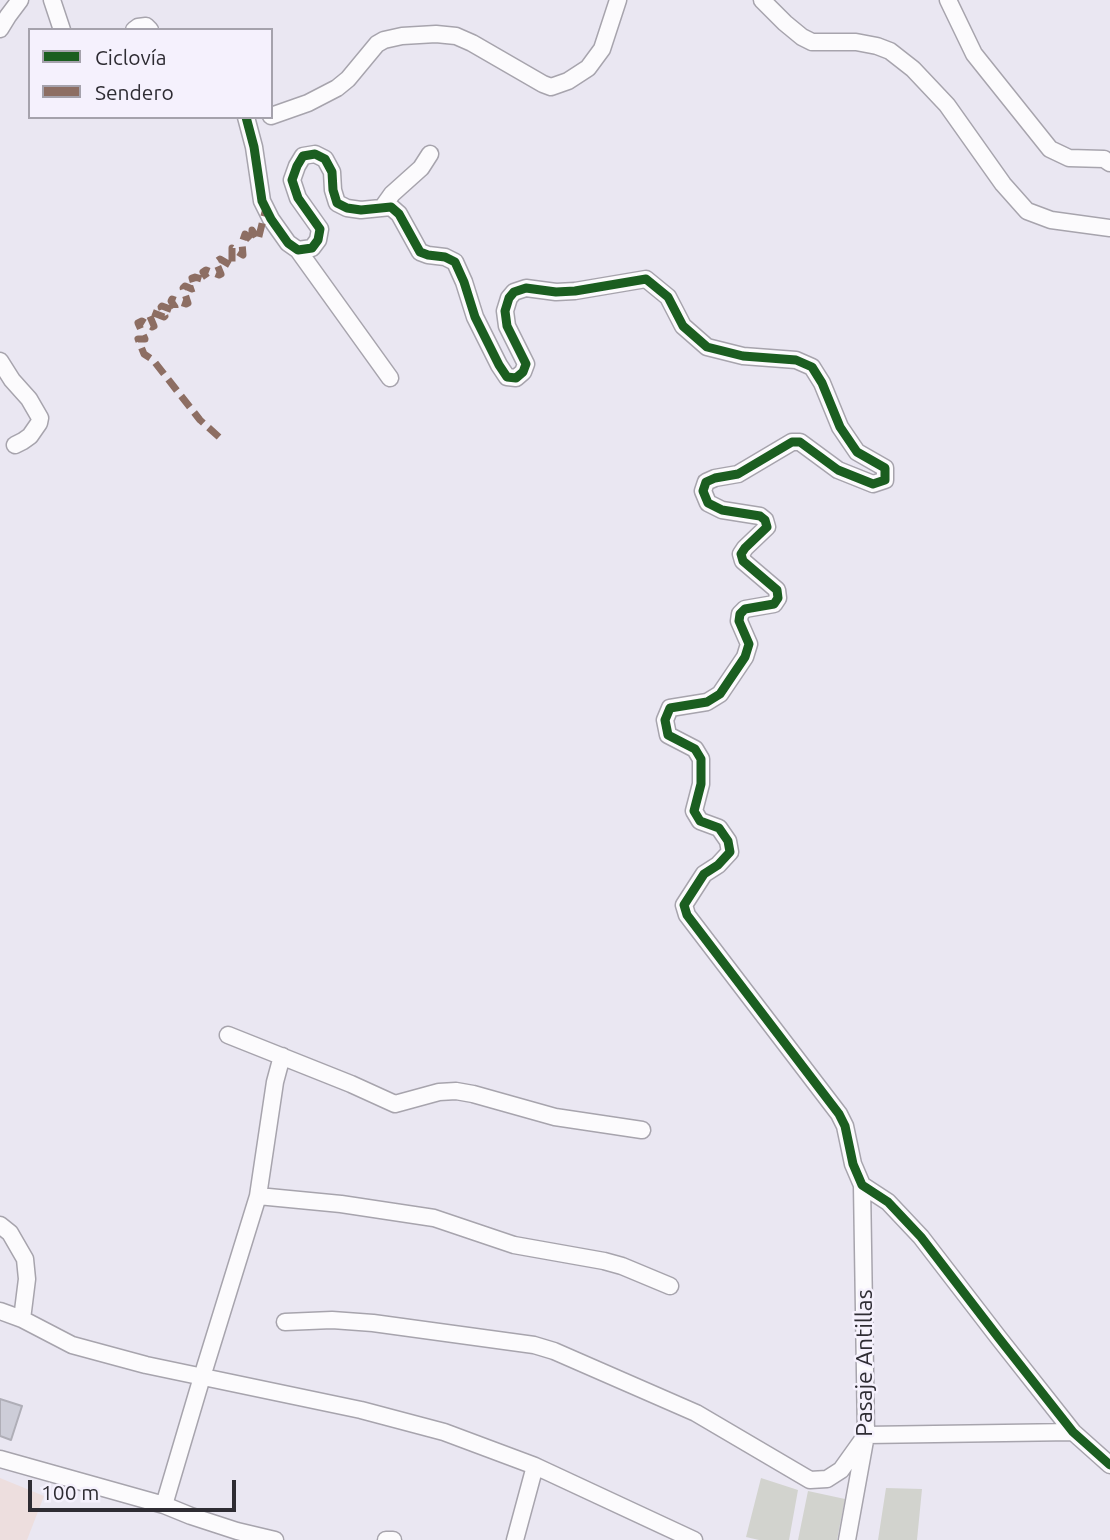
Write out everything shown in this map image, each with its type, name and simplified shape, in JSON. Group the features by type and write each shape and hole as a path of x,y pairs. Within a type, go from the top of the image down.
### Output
{"street":[{"path":"0,29 20,0"},
{"path":"52,0 61,28"},
{"path":"273,116 338,88 377,44 402,36 456,36 542,84 551,87 568,82 587,68 602,49 618,0"},
{"path":"762,0 785,23 812,42 856,42 877,46 906,62 947,105 1003,184 1027,211 1051,220 1110,228"},
{"path":"948,0 974,54 1050,149 1069,158 1104,159 1110,163"},
{"path":"247,119 254,147 262,201 271,219 288,243 298,250 390,378"},
{"path":"254,147 264,123 269,119"},
{"path":"298,250 312,248 318,240 320,229 298,198 292,180 303,156 315,154 325,159 332,172 332,190 337,203 361,210 382,208 392,194 421,168 430,154"},
{"name":"Pasaje Antillas","path":"382,208 391,207 399,214 421,252 455,262 475,317 507,377 516,378 523,372 526,364 507,326 506,311 509,298 514,292 526,288 556,292 575,291 646,279 668,297 682,326 707,347 743,356 796,360 812,367 822,383 840,427 857,452 886,468 885,480 873,484 838,470 800,442 792,442 738,474 706,482 703,491 708,503 723,510 760,516 765,520 767,527 741,554 743,561 777,590 778,598 774,604 745,609 740,614 739,621 749,644 745,657 720,694 707,702 670,708 665,720 668,735 695,749 701,759 701,784 694,811 700,821 719,828 728,841 730,852 718,865 704,874 693,890 684,905 687,915 839,1114 862,1185 866,1435 847,1540"},
{"path":"0,361 40,418 30,436 15,444"},
{"path":"228,1035 395,1104 439,1092 456,1091 555,1117 642,1130"},
{"path":"164,1505 258,1196 275,1082 282,1056"},
{"path":"862,1185 888,1202 921,1237 1073,1432 1110,1465"},
{"path":"258,1196 341,1204 434,1218 514,1245 613,1263 670,1286"},
{"path":"0,1224 10,1233 25,1259 27,1279 22,1319"},
{"path":"0,1311 22,1319 72,1345 146,1365 361,1409 444,1432 535,1466 694,1540"},
{"path":"285,1322 332,1320 373,1323 534,1345 554,1351 696,1413 810,1480 827,1479 841,1470 866,1435 1073,1432"},
{"path":"0,1459 164,1505 237,1531 275,1540"},
{"path":"515,1540 535,1466"},
{"path":"386,1540 393,1540"}],"shaded area":[{"path":"0,1478 44,1496 27,1540 0,1540"},
{"path":"761,1478 798,1490 789,1540 746,1537"},
{"path":"886,1488 922,1489 917,1540 878,1540"},
{"path":"808,1491 845,1499 837,1540 798,1540"}],"building":[{"path":"0,1399 22,1406 11,1440 0,1436"}],"marked path":[{"path":"219,437 200,420 153,360 144,354 138,339 145,339 138,323 142,321 154,326 149,314 151,312 164,317 162,306 175,311 172,299 188,303 183,288 195,288 192,278 205,280 207,278 203,272 206,270 221,274 216,262 220,259 232,266 232,248 243,255 242,243 245,234 252,241 252,230 258,240 266,208"}],"cycle path":[{"path":"247,119 254,147 262,201 288,243 298,250 312,248 318,240 320,229 298,198 292,180 303,156 315,154 325,159 332,172 337,203 361,210 391,207 399,214 420,252 455,262 475,317 507,377 516,378 523,372 526,364 507,326 505,311 514,292 526,288 556,292 575,291 646,279 668,297 683,326 707,347 743,356 796,360 812,367 822,383 840,427 857,452 885,468 885,480 873,484 838,470 800,442 792,442 738,474 706,482 703,491 708,503 722,510 760,516 765,520 767,527 741,554 743,561 777,590 778,598 774,604 745,609 740,614 739,621 749,644 745,657 720,694 707,702 670,708 665,720 668,735 695,749 701,759 701,784 694,811 700,821 719,828 728,841 730,852 718,865 704,874 684,905 687,915 839,1114 862,1185 888,1202 921,1237 1073,1432 1110,1465"}]}
